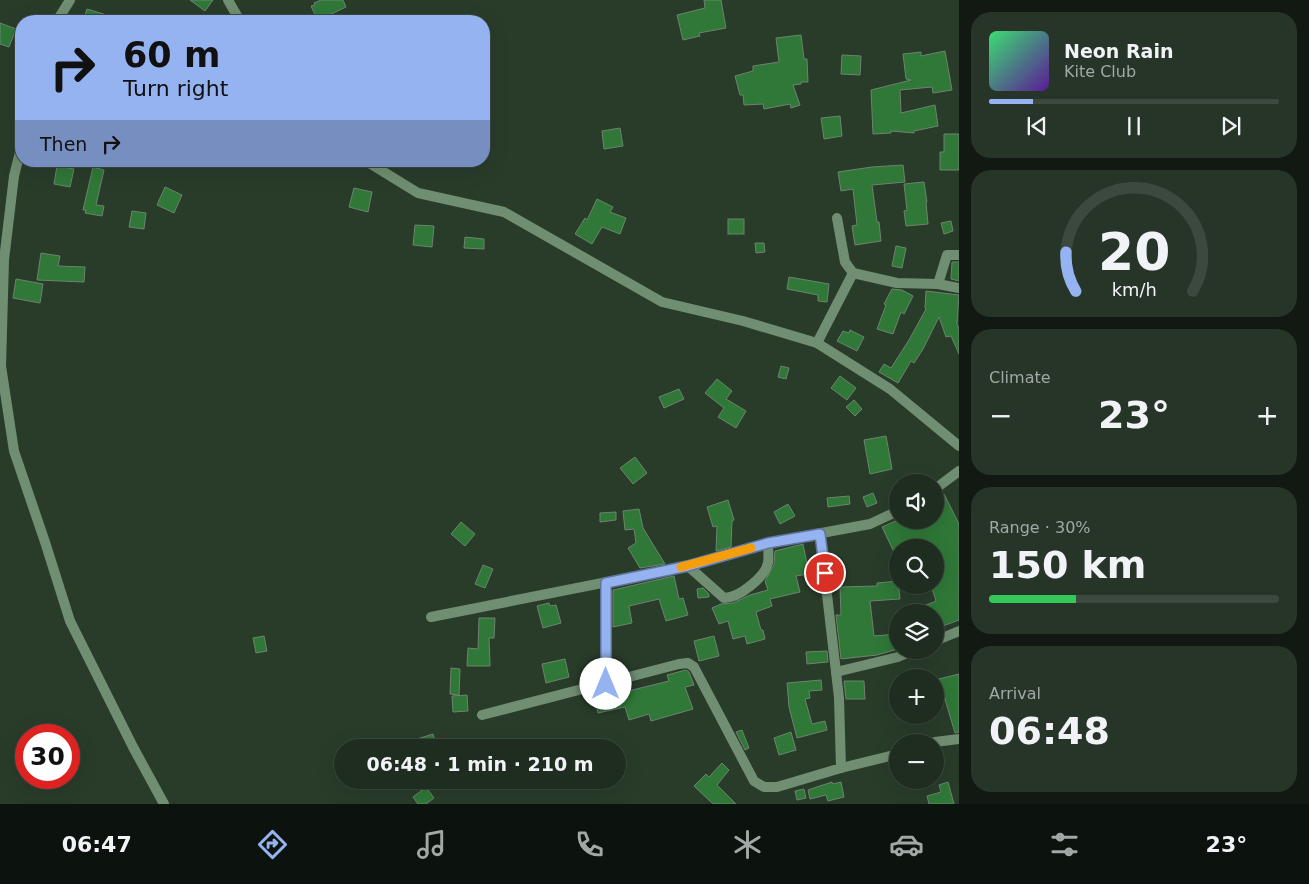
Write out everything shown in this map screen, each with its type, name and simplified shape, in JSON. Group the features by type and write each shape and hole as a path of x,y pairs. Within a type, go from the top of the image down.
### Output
{"street":[{"path":"61,15 70,0"},
{"path":"228,0 237,15"},
{"path":"16,167 4,260 1,366 14,451 70,621 133,747 164,804"},
{"path":"376,167 418,193 504,212 662,302 743,321 817,343 890,389 959,446"},
{"path":"838,218 845,262 853,273 897,282 938,284 959,288"},
{"path":"938,284 946,255 959,255"},
{"path":"817,343 853,273"},
{"path":"944,482 959,471"},
{"path":"431,617 688,566 768,543 870,524 889,515"},
{"path":"820,534 839,698 841,768"},
{"path":"688,566 724,598 730,598 744,590 762,574 768,564 768,543"},
{"path":"606,583 606,684"},
{"path":"944,637 959,630"},
{"path":"836,672 890,659"},
{"path":"482,715 688,663 694,667 754,781 764,787 777,787 889,756"},
{"path":"944,741 959,739"}],"building":[{"path":"190,0 213,0 205,11"},
{"path":"321,0 343,0 346,7 329,15 315,15 311,6 315,5 314,3"},
{"path":"704,0 721,0 726,28 699,33 700,36 683,40 677,15 705,8"},
{"path":"87,9 107,15 85,15"},
{"path":"0,23 15,29 9,47 0,44"},
{"path":"801,35 804,59 807,59 808,82 793,85 800,105 791,108 790,104 764,109 763,104 744,105 743,95 740,95 735,76 753,71 753,66 779,62 776,38"},
{"path":"945,51 952,90 933,93 932,87 900,90 901,113 935,105 938,126 914,131 914,133 891,131 891,133 873,134 871,90 911,80 906,79 903,54 921,52 921,56"},
{"path":"842,55 861,56 860,75 841,74"},
{"path":"840,116 842,136 824,139 821,118"},
{"path":"620,128 623,146 604,149 602,131"},
{"path":"944,134 959,134 959,170 940,170 940,152 944,152"},
{"path":"903,165 905,182 872,185 881,241 855,245 852,226 857,225 853,189 841,191 838,172"},
{"path":"57,167 74,169 70,187 54,184"},
{"path":"93,167 104,170 96,205 104,206 102,216 85,213 86,210 83,210"},
{"path":"924,182 928,224 906,226 904,211 907,210 904,184"},
{"path":"165,187 182,195 174,213 157,205"},
{"path":"354,188 372,192 368,212 349,207"},
{"path":"597,199 613,207 610,212 626,218 620,234 602,227 592,244 575,234 585,218 587,220"},
{"path":"132,211 146,213 144,229 129,227"},
{"path":"728,219 744,219 744,234 728,234"},
{"path":"951,221 953,231 944,234 941,223"},
{"path":"415,225 434,226 432,247 413,245"},
{"path":"465,237 484,239 484,249 464,248"},
{"path":"755,243 764,243 765,252 756,253"},
{"path":"896,246 906,248 902,268 892,266"},
{"path":"41,253 60,256 58,266 85,267 84,282 37,280"},
{"path":"952,262 959,262 959,281 951,279"},
{"path":"789,277 829,284 827,302 818,301 818,295 787,289"},
{"path":"16,279 43,284 40,303 13,298"},
{"path":"892,289 902,290 913,296 904,314 901,312 893,334 877,329 886,305 884,304"},
{"path":"926,291 959,295 957,324 959,329 959,354 951,336 946,337 939,317 923,349 914,363 911,361 898,383 879,372 884,364 891,368 909,340 926,309"},
{"path":"850,330 864,337 857,351 837,341 843,331 849,333"},
{"path":"781,366 789,368 786,379 778,377"},
{"path":"840,376 856,388 847,400 831,388"},
{"path":"717,379 732,391 726,399 746,411 736,428 718,417 724,408 705,393"},
{"path":"679,389 684,399 664,408 659,397"},
{"path":"854,400 862,409 855,416 846,407"},
{"path":"886,436 892,469 870,474 864,440"},
{"path":"635,457 647,473 633,484 620,468"},
{"path":"873,493 877,503 867,507 863,497"},
{"path":"944,494 959,524 959,620 944,626 944,604 929,604 936,601 934,594 944,594 944,539 889,539 889,542 882,527 889,524 889,529 944,529"},
{"path":"849,496 850,504 828,507 827,498"},
{"path":"728,500 734,520 732,521 731,547 716,551 717,526 713,527 707,507"},
{"path":"788,504 795,516 780,524 774,512"},
{"path":"639,509 643,528 665,564 640,568 628,548 636,543 634,529 625,530 623,511"},
{"path":"616,512 616,520 600,522 600,513"},
{"path":"461,522 475,534 465,546 451,534"},
{"path":"803,544 809,574 796,576 800,592 770,599 772,606 756,612 765,639 747,644 745,636 733,639 728,621 719,624 712,608 721,604 733,603 750,595 768,590 765,581 774,565 775,551"},
{"path":"483,565 493,569 485,588 475,584"},
{"path":"674,576 679,599 683,598 688,615 666,621 659,599 629,606 632,623 613,627 613,590"},
{"path":"889,582 889,594 899,594 900,599 870,601 874,636 889,635 889,652 877,655 841,659 836,615 841,615 840,587 877,586 877,583"},
{"path":"703,588 709,594 709,597 698,598 697,589"},
{"path":"549,603 550,606 556,605 561,623 543,628 537,606"},
{"path":"479,618 495,618 494,638 489,638 490,666 467,666 468,648 478,649"},
{"path":"264,636 267,651 256,653 253,638"},
{"path":"714,636 719,656 699,661 694,641"},
{"path":"827,651 828,662 807,664 806,652"},
{"path":"565,659 569,677 546,683 542,664"},
{"path":"451,668 460,669 459,695 450,694"},
{"path":"686,670 689,672 694,685 685,687 693,709 651,721 649,714 629,720 625,707 598,713 594,696 612,691 612,695 669,681 667,675"},
{"path":"959,674 959,732 955,733 944,696 944,678"},
{"path":"821,680 822,690 809,691 810,698 805,699 812,724 825,721 827,730 797,738 789,707 787,683"},
{"path":"844,681 864,681 865,699 846,699"},
{"path":"467,695 468,711 453,712 452,696"},
{"path":"742,730 749,748 745,750 736,732"},
{"path":"791,732 796,750 779,755 774,738"},
{"path":"433,734 434,739 417,739"},
{"path":"722,763 729,770 717,785 736,804 713,804 694,786 706,774 709,777"},
{"path":"832,782 833,784 841,782 844,797 828,801 826,795 810,799 808,790"},
{"path":"948,782 954,804 929,804 927,796 941,792 940,789 944,789 944,783"},
{"path":"423,789 427,789 434,798 426,804 418,804 413,797"},
{"path":"804,789 806,798 797,800 795,791"}],"slow traffic":[{"path":"681,567 751,548"}],"route":[{"path":"606,684 606,583 688,566 768,543 820,534 825,573"}]}
